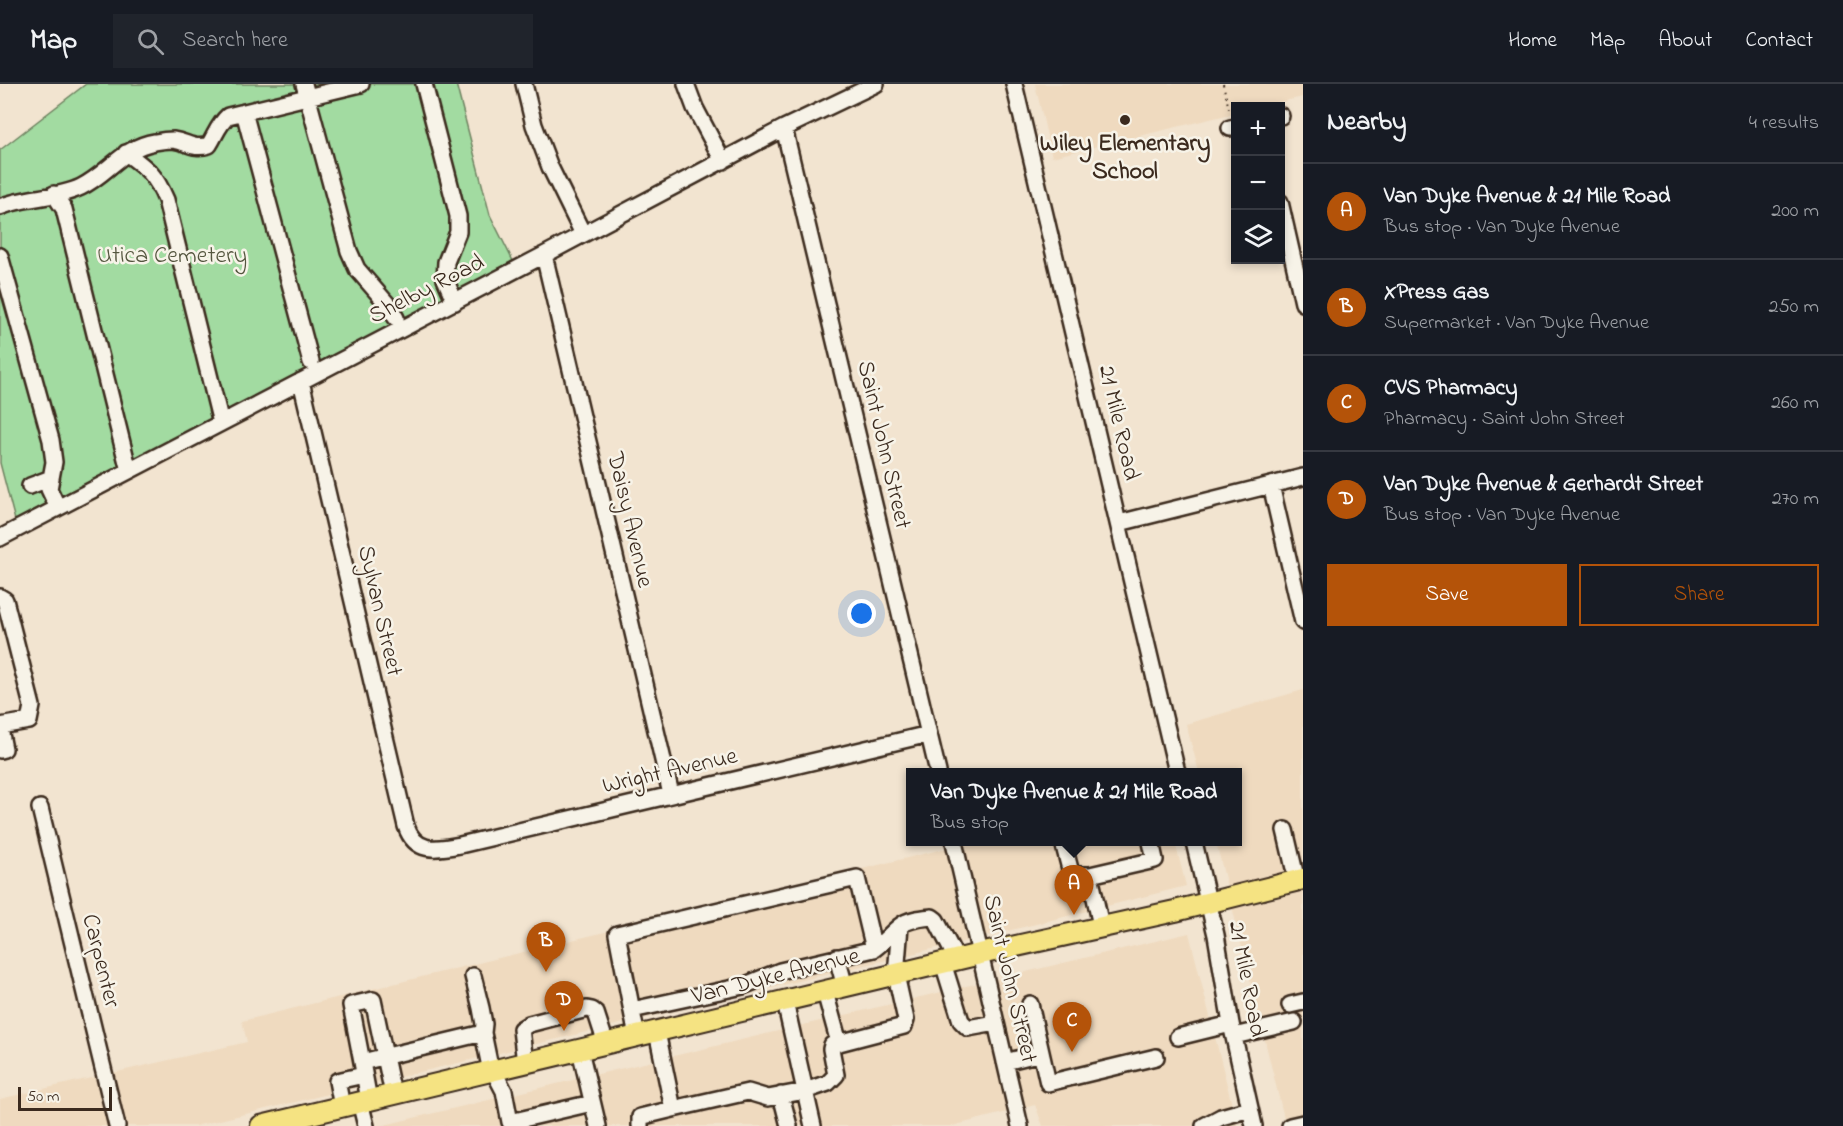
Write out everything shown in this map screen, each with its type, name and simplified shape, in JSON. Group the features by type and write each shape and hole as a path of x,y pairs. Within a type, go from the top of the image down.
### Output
{"main road":[{"name":"Van Dyke Avenue","path":"261,1126 284,1123 357,1102 1300,880"}],"street":[{"path":"0,207 80,187 138,146 173,141 199,148 208,145 219,124 228,116 305,90 361,84"},
{"path":"424,84 458,216 458,232 446,262 445,279 455,302"},
{"path":"524,84 534,125 550,168 583,234"},
{"path":"686,84 695,108 723,161"},
{"name":"Shelby Road","path":"0,538 784,128 876,84"},
{"name":"21 Mile Road","path":"1014,84 1119,523 1172,768"},
{"path":"305,90 349,251 357,269 389,306 396,318"},
{"path":"244,112 310,362"},
{"name":"Saint John Street","path":"784,128 937,768"},
{"path":"126,153 149,170 166,200 221,423"},
{"path":"54,194 64,208 129,471"},
{"path":"1283,210 1303,303"},
{"name":"Daisy Avenue","path":"544,255 671,794"},
{"path":"0,256 51,440 54,462 49,489 58,508"},
{"name":"Sylvan Street","path":"302,381 406,826 410,837 421,846"},
{"path":"1119,523 1303,477"},
{"path":"30,486 51,478"},
{"path":"1271,485 1303,622"},
{"path":"0,597 5,600 32,706 29,721 0,728 4,749 0,750"},
{"name":"Wright Avenue","path":"421,846 444,848 460,845 929,734"},
{"name":"Carpenter","path":"40,807 117,1126"},
{"path":"1285,830 1300,880"},
{"name":"Saint John Street","path":"955,846 1020,1126"},
{"path":"1064,846 1070,869 1075,875 1090,875 1155,860 1152,846"},
{"name":"21 Mile Road","path":"1195,846 1216,935 1233,1030 1254,1126"},
{"path":"1090,875 1101,926"},
{"path":"637,1037 617,934 857,878 874,949"},
{"path":"632,1010 720,992 780,971 874,949 907,922 932,917 936,920 950,962 961,1022 968,1028 996,1023"},
{"path":"640,1126 640,1117 673,1109 748,1092 768,1098 805,1091 828,1083 836,1075 831,1052 836,1044 904,1026 906,1020 896,975 900,926"},
{"path":"837,957 845,987"},
{"path":"473,976 483,1016 483,1033 489,1062 504,1091 510,1122 592,1103"},
{"path":"756,981 763,1007"},
{"path":"825,992 836,1044"},
{"path":"357,1102 363,1069 351,1005 373,1000 393,1094"},
{"path":"670,1001 676,1028"},
{"path":"785,1002 813,1126"},
{"path":"1030,1005 1048,1083 1156,1057"},
{"path":"525,1063 521,1029 523,1026 587,1009 596,1013 606,1044"},
{"path":"1178,1037 1294,1022"},
{"path":"657,1032 673,1109"},
{"path":"366,1126 357,1102 337,1081 384,1058 483,1033"},
{"path":"580,1050 598,1126"},
{"path":"1005,1062 1041,1053"},
{"path":"781,1095 789,1126"},
{"path":"1204,1126 1221,1117 1250,1108"},
{"path":"1290,1126 1303,1123"}],"path":[{"path":"1223,84 1231,120"}],"shaded area":[{"name":"Wiley Elementary School","path":"1035,84 1303,84 1303,97 1280,102 1231,102 1231,114 1052,157"},
{"path":"1303,690 1303,1126 1286,1126 1217,846 1242,846 1242,768 1198,768 1186,724"},
{"path":"956,846 1176,846 1186,886 195,1126 0,1126 0,1099 247,1042 242,1021"},
{"path":"1189,933 1236,1126 1043,1126 1035,1105 952,1126 380,1126"}],"green space":[{"name":"Utica Cemetery","path":"86,84 456,84 490,215 517,269 17,528 0,463 0,150"}],"place":[{"name":"Wiley Elementary School","path":"1125,120"},
{"name":"Van Dyke Avenue & 21 Mile Road","path":"1074,915"},
{"name":"XPress Gas","path":"546,972"},
{"name":"Van Dyke Avenue & Gerhardt Street","path":"564,1031"},
{"name":"CVS Pharmacy","path":"1072,1052"}]}
